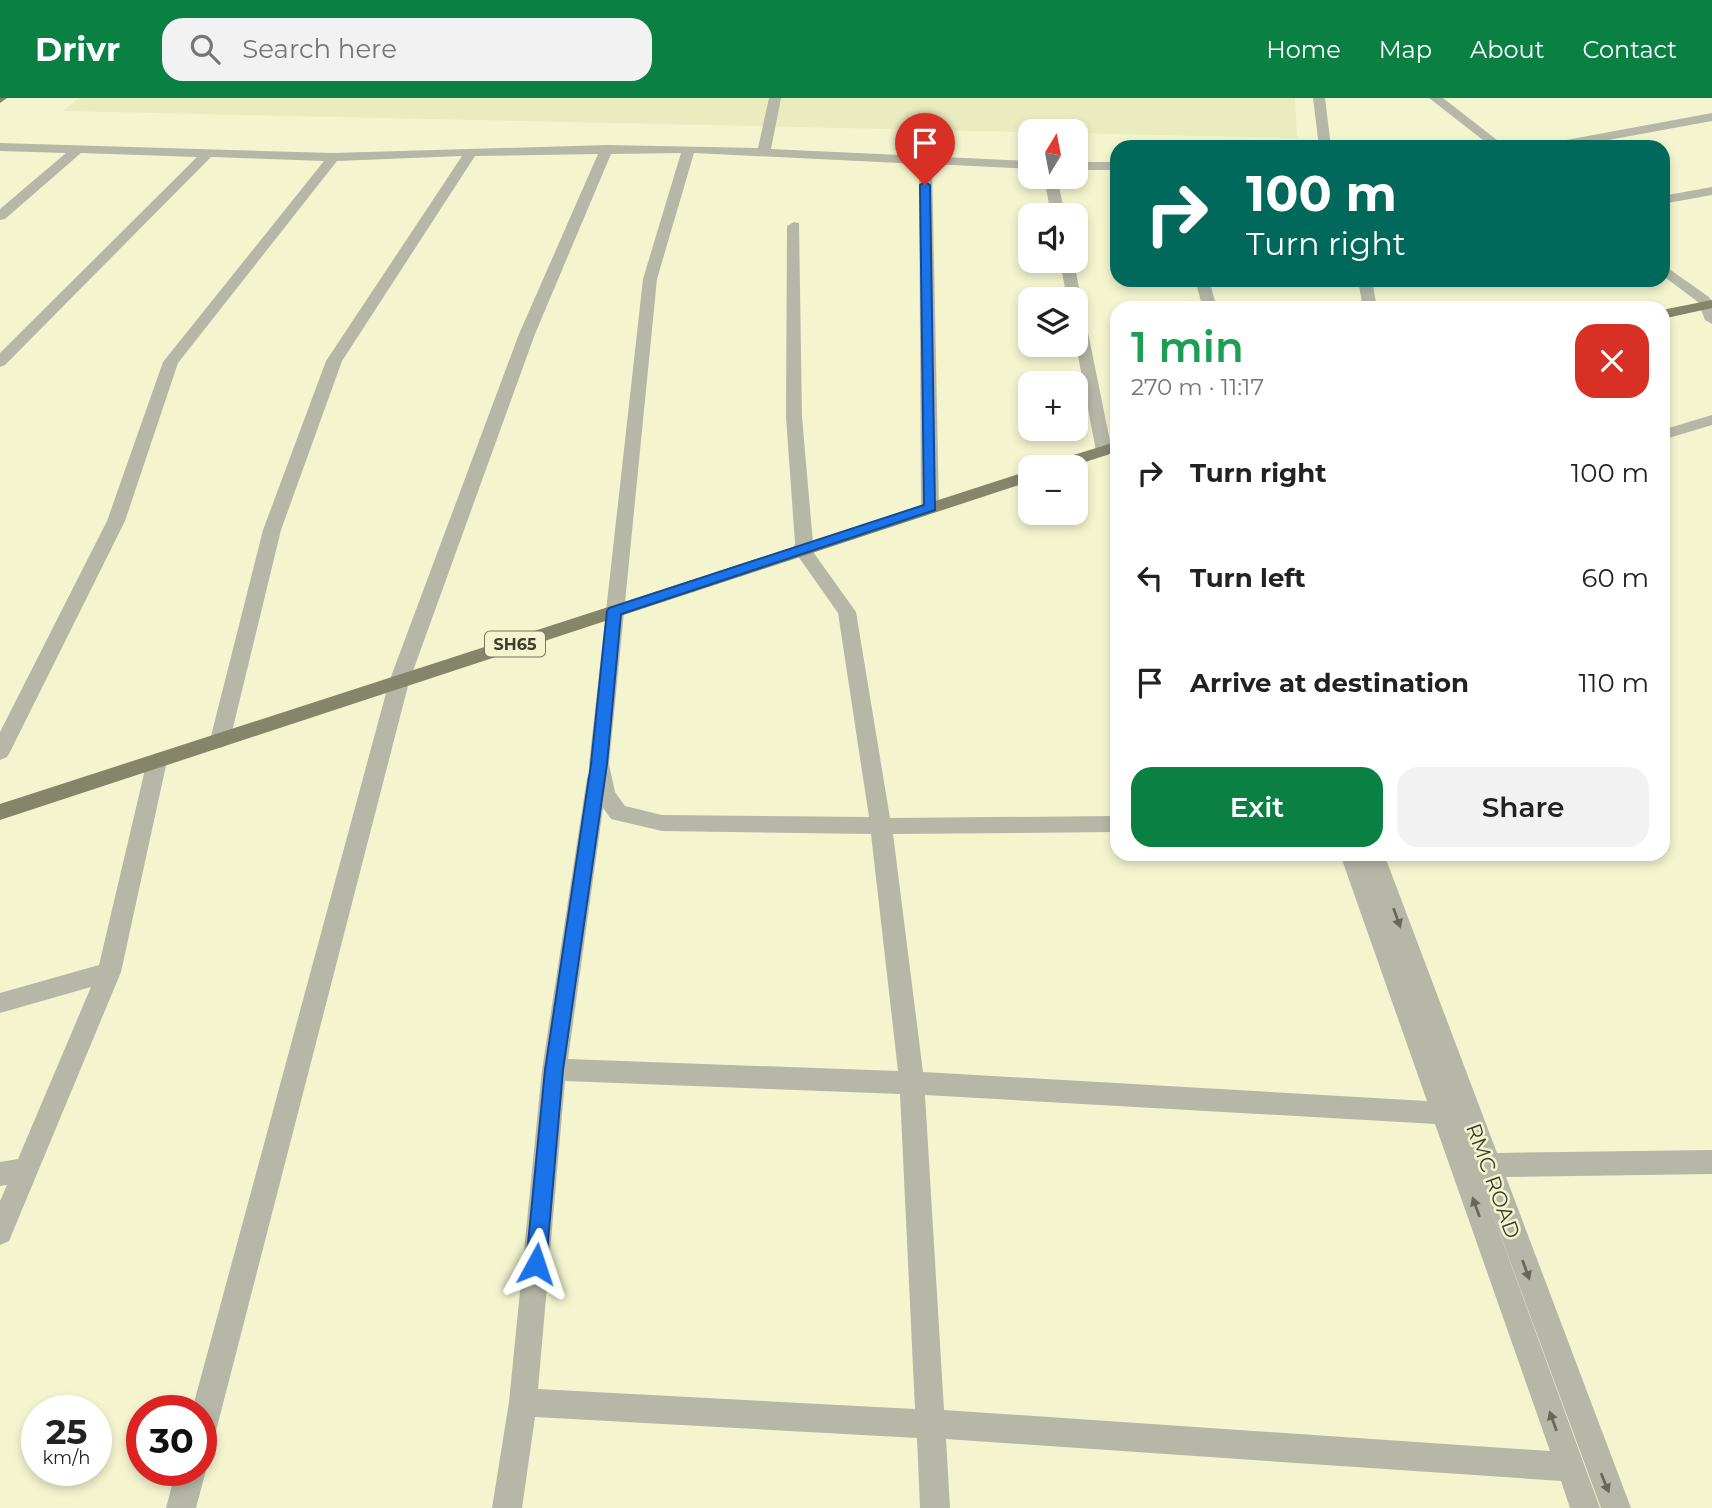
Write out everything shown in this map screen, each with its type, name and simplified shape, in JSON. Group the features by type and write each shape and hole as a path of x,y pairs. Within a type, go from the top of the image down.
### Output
{"main road":[{"path":"1670,313 1709,304"},
{"path":"1088,456 1110,449"},
{"name":"SH65","path":"0,812 1018,479"}],"street":[{"path":"764,152 775,98"},
{"path":"1319,98 1324,140"},
{"path":"1435,98 1491,140"},
{"path":"1588,140 1712,117"},
{"path":"0,147 332,157 689,149 1018,164"},
{"path":"0,216 78,149"},
{"path":"211,1395 399,682 527,334 607,149"},
{"path":"507,1508 523,1402 554,1070 599,764 650,279 689,149"},
{"path":"220,740 272,530 334,361 471,152"},
{"path":"0,362 208,153"},
{"path":"0,752 116,521 171,362 332,157"},
{"path":"925,158 930,507"},
{"path":"1088,166 1110,166"},
{"path":"1670,199 1712,191"},
{"path":"794,226 794,417 804,543 802,549 847,612 881,826 912,1083 933,1424 935,1508"},
{"path":"1670,274 1709,304 1712,320"},
{"path":"1088,357 1110,449"},
{"path":"1670,433 1712,420"},
{"path":"0,1232 12,1172 109,972 157,761"},
{"path":"599,764 605,794 618,813 662,822 881,826 1110,824"},
{"name":"RMC ROAD","path":"1353,861 1585,1508"},
{"name":"RMC ROAD","path":"1376,861 1616,1508"},
{"path":"0,1003 109,972"},
{"path":"554,1070 912,1083 1443,1113"},
{"path":"1487,1165 1712,1162"},
{"path":"523,1402 933,1424 1569,1467"},
{"path":"181,1508 187,1486"}],"shaded area":[{"path":"79,98 1295,98 1297,138 1088,133 1088,119 1018,119 1018,132 63,111"}],"route":[{"path":"536,1264 554,1070 599,764 614,611 930,507 925,185"}]}
